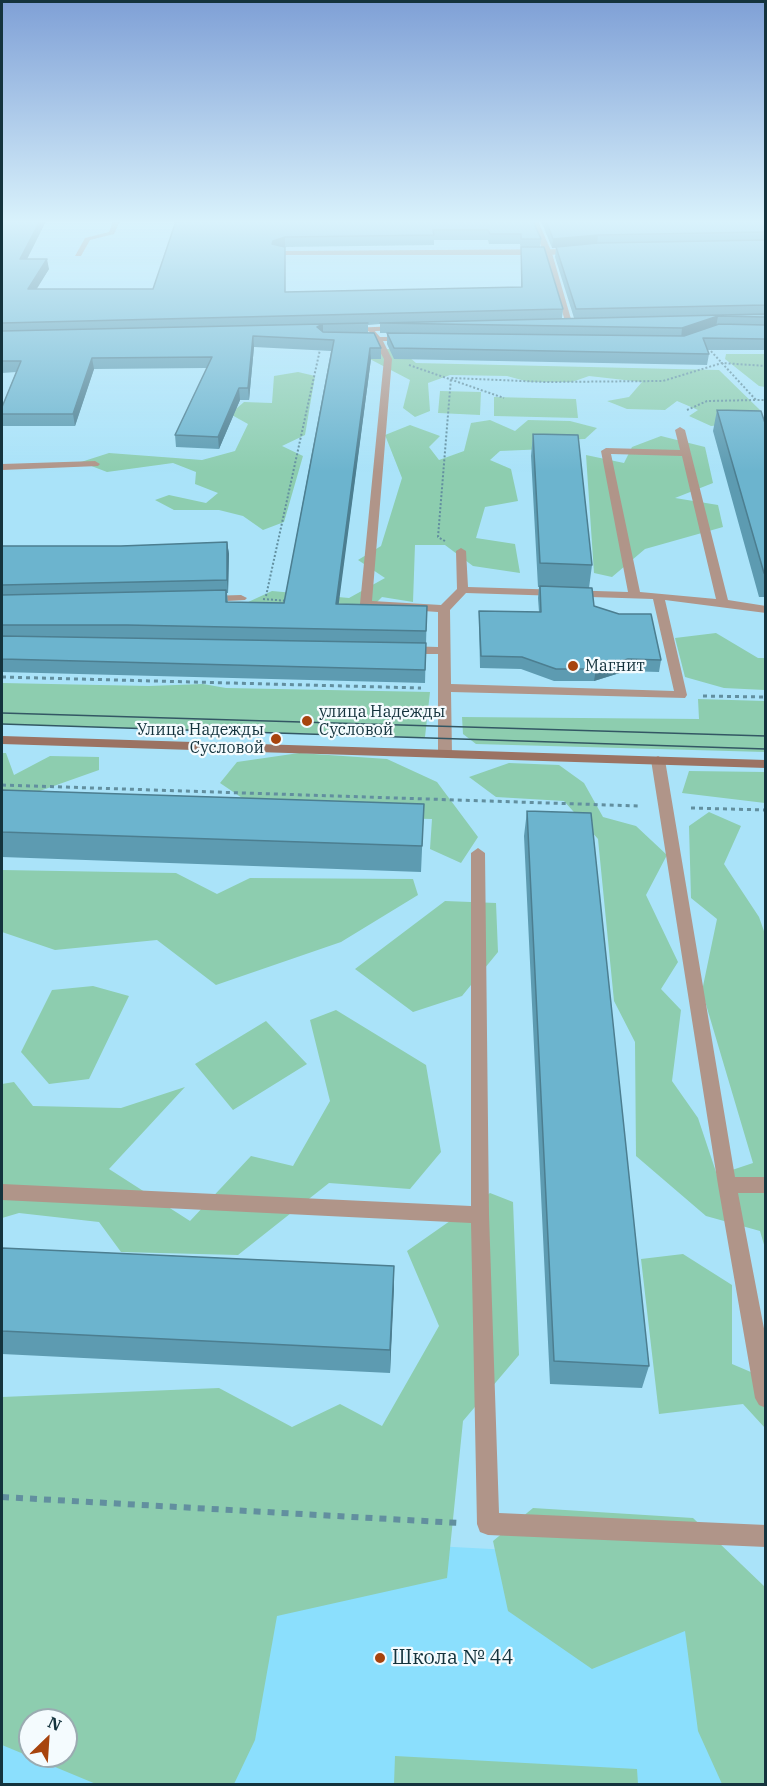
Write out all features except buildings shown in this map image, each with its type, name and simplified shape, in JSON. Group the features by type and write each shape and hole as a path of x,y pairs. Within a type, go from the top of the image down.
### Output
{"main road":[{"path":"2,740 765,764"}],"street":[{"path":"564,304 570,324"},
{"path":"558,324 580,324"},
{"path":"322,339 375,334 407,328"},
{"path":"339,330 412,339"},
{"path":"375,334 388,359 366,604 444,609"},
{"path":"680,430 723,603"},
{"path":"635,596 606,451 686,453"},
{"path":"2,467 95,464"},
{"path":"461,551 463,590"},
{"path":"445,754 444,609 463,590 658,596 765,610"},
{"path":"444,688 681,695 658,596"},
{"path":"193,599 241,598"},
{"path":"397,650 444,651"},
{"path":"658,760 727,1185 761,1345 765,1398"},
{"path":"478,853 480,1215 488,1524 765,1536"},
{"path":"727,1185 765,1185"},
{"path":"2,1192 480,1215"}],"path":[{"path":"266,600 322,339"},
{"path":"700,347 709,349 756,400"},
{"path":"388,359 451,378 504,398"},
{"path":"451,378 546,382 663,381 722,363 765,366"},
{"path":"451,378 438,537 461,551"},
{"path":"680,430 681,413 706,401 765,400"},
{"path":"241,598 300,601"},
{"path":"2,677 444,688"},
{"path":"681,695 765,697"},
{"path":"2,785 765,810"},
{"path":"2,1497 488,1524"}],"shaded area":[{"name":"Школа № 44","path":"2,1523 717,1561 765,1784 2,1784"}],"green space":[{"path":"373,348 401,350 416,363 719,370 760,410 754,422 711,426 689,416 698,410 677,401 665,410 627,409 607,401 629,397 642,382 589,376 572,382 529,382 507,376 450,375 428,383 430,411 415,417 403,408 410,380 364,356"},
{"path":"726,354 765,354 765,387 759,386 725,359"},
{"path":"298,372 315,376 305,435 282,446 303,456 284,522 263,530 243,516 219,510 174,510 155,500 169,495 206,503 218,493 195,484 196,472 173,463 107,472 81,462 109,453 202,460 235,451 248,424 230,414 244,402 272,403 274,376"},
{"path":"440,391 481,392 480,415 438,413"},
{"path":"494,397 576,399 578,418 494,416"},
{"path":"490,420 515,431 528,420 570,421 597,428 585,439 558,440 547,449 500,451 490,460 511,469 518,501 485,507 476,538 515,544 520,573 473,566 445,545 415,545 413,602 382,597 356,623 246,603 272,591 349,598 385,578 358,560 381,546 402,478 385,435 410,425 440,436 429,447 439,460 464,451 471,423"},
{"path":"661,436 705,447 713,483 675,498 718,505 723,527 645,549 612,577 594,573 586,455 624,463 632,447"},
{"path":"716,633 758,658 765,658 765,690 724,688 685,677 675,638"},
{"path":"2,683 149,686 203,684 226,688 430,692 425,737 411,737 2,724"},
{"path":"698,699 765,701 765,752 476,744 463,734 462,717 699,719"},
{"path":"2,753 6,753 14,775 50,756 99,757 99,770 34,793 2,796"},
{"path":"299,753 387,759 437,782 478,837 461,863 430,849 432,819 349,817 251,804 220,783 237,762"},
{"path":"509,763 559,765 584,783 603,817 636,826 667,855 646,895 678,962 661,989 681,1010 672,1081 698,1118 717,1175 753,1163 702,991 717,919 691,898 689,826 709,812 741,826 724,864 759,917 765,934 765,1248 760,1231 706,1216 636,1156 635,1042 614,1001 598,839 564,801 496,797 469,777"},
{"path":"689,771 765,772 765,803 682,793"},
{"path":"2,870 176,873 217,894 250,878 413,879 418,895 341,942 216,985 157,940 55,950 2,932"},
{"path":"445,901 496,903 498,952 462,996 413,1012 355,969"},
{"path":"93,986 129,996 89,1079 49,1084 21,1052 52,990"},
{"path":"336,1010 426,1065 441,1152 410,1189 329,1183 238,1255 121,1252 99,1222 19,1213 2,1218 2,1084 14,1082 33,1106 121,1108 185,1087 109,1169 190,1221 251,1156 293,1166 330,1101 310,1020"},
{"path":"266,1021 307,1064 233,1110 195,1064"},
{"path":"490,1193 513,1202 519,1355 463,1421 447,1578 277,1616 255,1740 234,1784 96,1784 57,1768 78,1768 78,1708 18,1708 18,1752 2,1745 2,1397 219,1388 292,1427 340,1404 382,1426 439,1326 407,1251"},
{"path":"683,1254 732,1285 732,1364 765,1378 765,1428 743,1404 659,1414 641,1259"},
{"path":"533,1508 693,1518 765,1587 765,1784 722,1784 698,1731 685,1631 592,1669 508,1611 493,1541"},
{"path":"395,1756 637,1769 638,1784 394,1784"}],"tram line":[{"path":"2,713 766,736"},
{"path":"2,724 766,749"}],"place":[{"name":"Магнит","path":"573,666"},
{"name":"улица Надежды Сусловой","path":"307,721"},
{"name":"Улица Надежды Сусловой","path":"276,739"},
{"name":"Школа № 44","path":"380,1658"}]}
